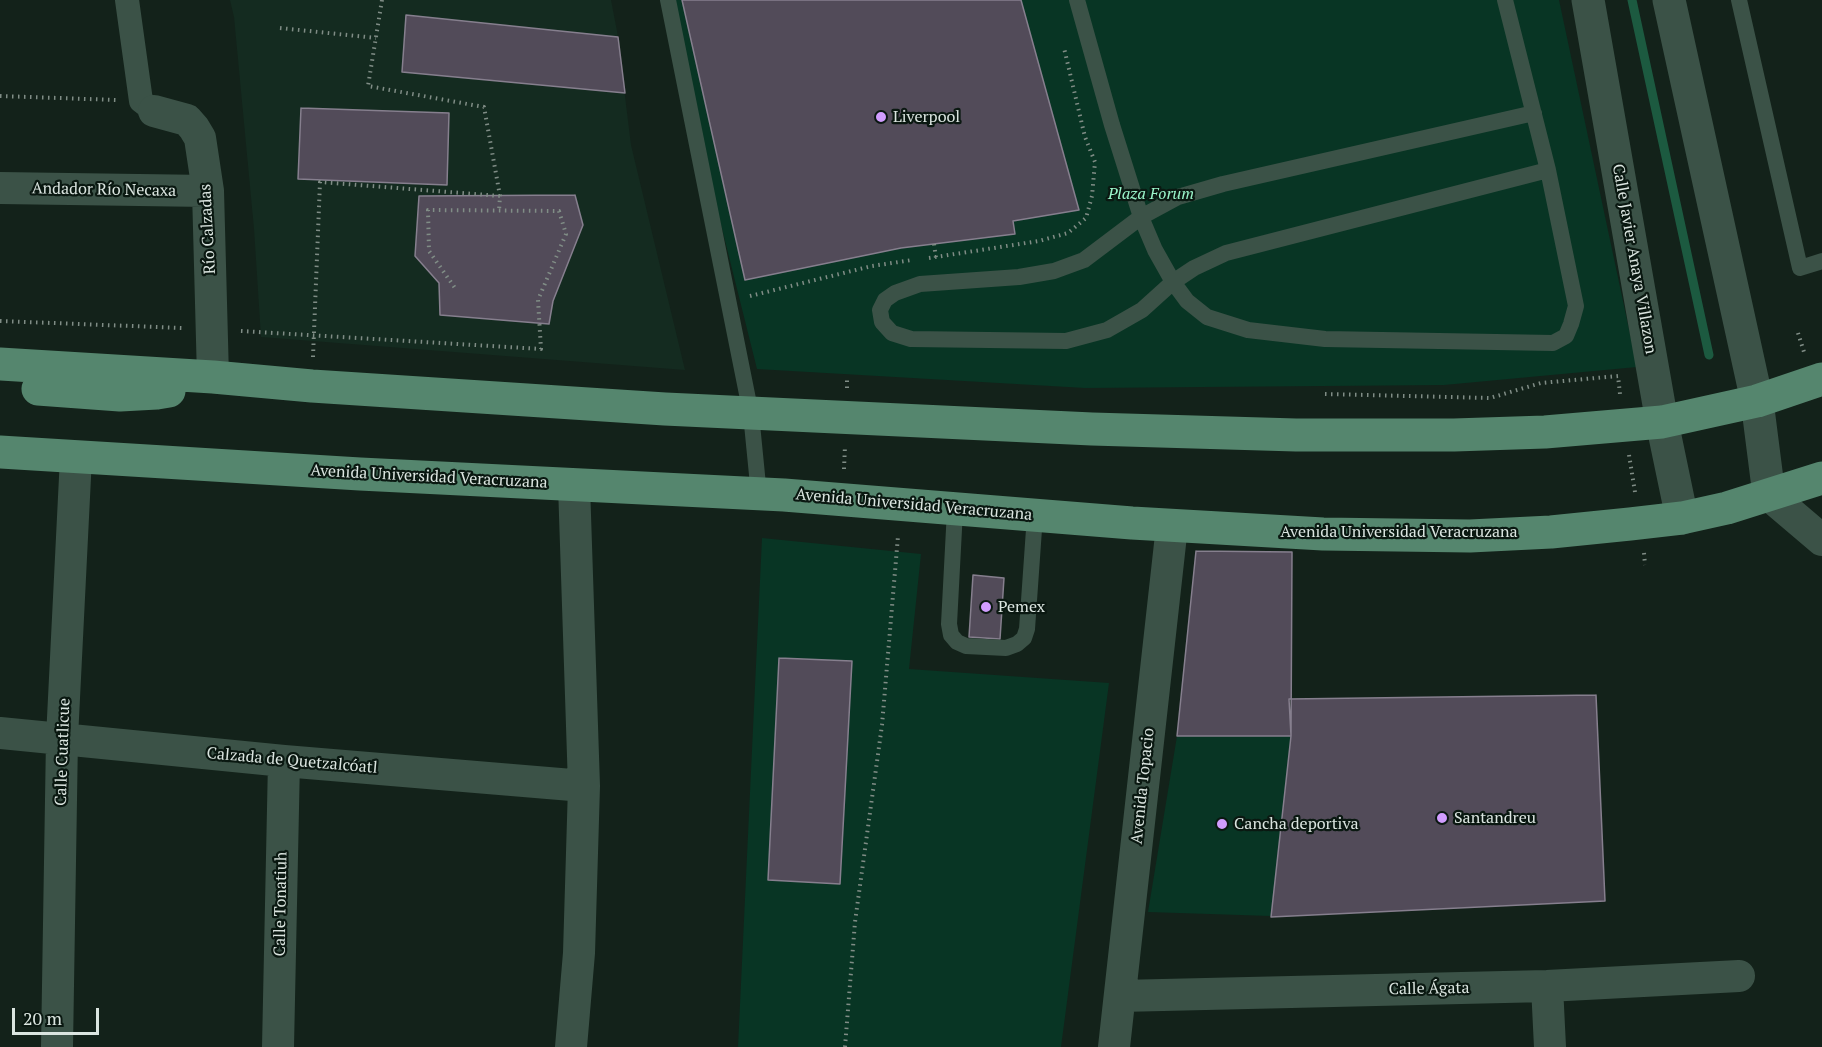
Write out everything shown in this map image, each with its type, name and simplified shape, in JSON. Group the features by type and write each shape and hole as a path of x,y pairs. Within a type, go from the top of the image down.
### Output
{"main road":[{"path":"0,364 751,414 1092,429 1296,435 1500,433 1662,422 1757,401 1822,379"},
{"path":"0,387 120,395 157,393 185,388 213,377"},
{"name":"Avenida Universidad Veracruzana","path":"0,452 784,495 1172,526 1323,534 1470,536 1551,532 1682,518 1822,478"}],"street":[{"path":"127,0 148,106"},
{"name":"Calle Javier Anaya Villazon","path":"1588,0 1662,422 1682,518"},
{"path":"1672,1 1757,401 1769,495 1822,540"},
{"name":"Río Calzadas","path":"148,106 187,120 200,138 208,191 213,377"},
{"name":"Andador Río Necaxa","path":"0,188 208,191"},
{"name":"Calle Cuatlicue","path":"57,1047 63,738 76,457"},
{"path":"571,1047 579,953 584,786 574,485"},
{"name":"Avenida Topacio","path":"1114,1047 1172,526"},
{"name":"Calzada de Quetzalcóatl","path":"0,733 284,761 584,786"},
{"name":"Calle Tonatiuh","path":"278,1047 284,761"},
{"name":"Calle Ágata","path":"1120,996 1548,986 1739,976"},
{"path":"1548,986 1550,1047"}],"lane":[{"path":"668,0 751,414 759,495"},
{"path":"1077,0 1112,125 1141,216 1155,250 1186,302 1207,316 1248,330 1325,339 1552,343 1566,336 1572,324 1575,306 1548,170 1505,0"},
{"path":"1739,0 1800,268 1822,261"},
{"path":"1534,113 1223,184 1178,197 1141,216 1084,260 1054,271 1019,277 920,284 895,293 885,300 880,310 882,322 892,333 911,339 1066,341 1107,330 1142,309 1173,282 1194,268 1226,253 1548,170"},
{"path":"955,510 949,624 951,635 957,642 966,645 996,648 1006,648 1017,644 1024,638 1027,629 1035,515"}],"path":[{"path":"382,0 368,86 484,107 500,196 499,211"},
{"path":"280,28 376,38"},
{"path":"926,258 1039,242 1068,233 1086,218 1092,196 1095,162 1085,137 1063,46"},
{"path":"0,96 148,106"},
{"path":"312,386 320,182 500,196"},
{"path":"0,321 314,334 541,349 538,300 566,234 559,211 428,210 429,251 455,288"},
{"path":"728,301 872,266 915,260"},
{"path":"845,1047 855,922 882,725 901,505"}],"shaded area":[{"path":"230,0 611,0 631,145 685,370 261,337 254,229 234,17"}],"green space":[{"name":"Plaza Forum","path":"665,0 1559,0 1637,367 1444,385 1085,388 757,369"},
{"path":"762,538 921,554 909,669 1109,683 1061,1047 738,1047"},
{"name":"Cancha deportiva","path":"1177,736 1291,736 1271,916 1148,912"}],"building":[{"name":"Liverpool","path":"682,0 1021,0 1079,210 1013,221 1015,234 901,248 745,280"},
{"path":"406,15 618,37 625,93 402,72"},
{"path":"301,108 449,113 447,185 298,179"},
{"path":"575,195 583,225 553,301 549,324 440,315 439,283 415,256 419,196"},
{"path":"1196,551 1292,552 1291,736 1177,736"},
{"name":"Pemex","path":"973,575 1004,578 1000,639 969,637"},
{"path":"779,658 852,661 840,884 768,880"},
{"name":"Santandreu","path":"1596,695 1605,901 1271,917 1291,736 1289,699"}],"waterway":[{"path":"1632,0 1709,355"}],"place":[{"name":"Liverpool","path":"881,117"},
{"name":"Pemex","path":"986,607"},
{"name":"Santandreu","path":"1442,818"},
{"name":"Cancha deportiva","path":"1222,824"}]}
